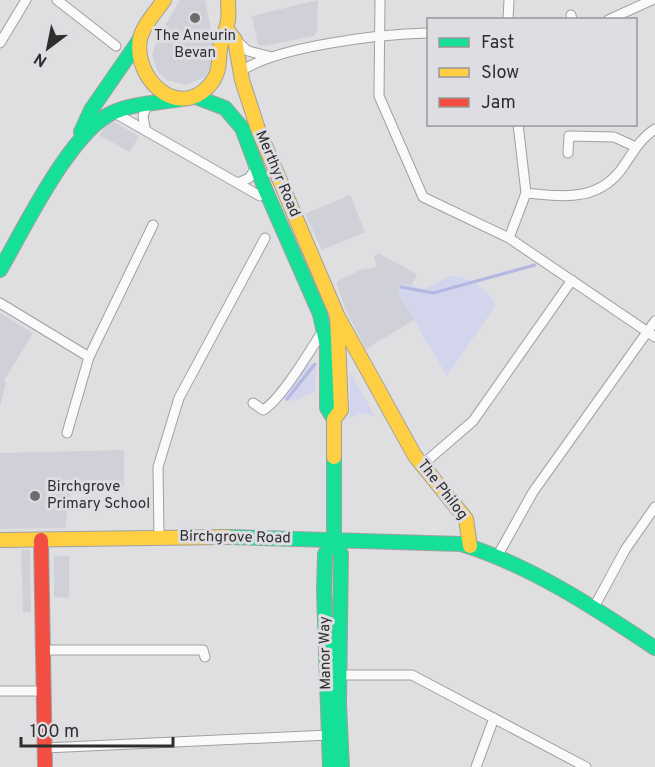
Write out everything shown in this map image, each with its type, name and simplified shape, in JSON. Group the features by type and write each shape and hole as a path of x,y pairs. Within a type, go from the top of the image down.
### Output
{"main road":[{"path":"81,137 82,126 91,110 164,0"},
{"path":"0,270 81,137 100,119 113,112 196,97 218,74 223,56 222,39 232,35 228,0"},
{"name":"Merthyr Road","path":"232,35 240,72 258,129 337,315"},
{"path":"140,39 139,56 146,77 162,92 181,99"},
{"name":"Merthyr Road","path":"196,97 221,106 235,117 242,128 256,168 320,314"},
{"name":"Manor Way","path":"320,314 328,362 327,408 334,419 334,541 341,554 339,675 342,767"},
{"name":"Manor Way","path":"334,419 341,410 341,365 337,315"},
{"name":"The Philog","path":"337,315 375,382 392,418 422,465 466,519 470,546"},
{"name":"Birchgrove Road","path":"0,540 159,537 470,546"},
{"path":"41,540 45,767"},
{"name":"Manor Way","path":"330,767 325,554 334,541"},
{"path":"470,546 498,555 593,609 655,648"}],"street":[{"path":"0,43 27,0"},
{"path":"57,0 116,46"},
{"path":"380,0 378,96 418,192 427,201 509,238 651,335"},
{"path":"508,18 509,0"},
{"path":"611,18 629,4 652,0"},
{"path":"240,72 272,57 379,34 427,33"},
{"path":"232,35 248,51 272,57"},
{"path":"145,128 142,116 147,105"},
{"path":"113,112 145,128 260,196"},
{"path":"509,238 526,192 518,126"},
{"path":"568,126 568,153"},
{"path":"526,192 573,197 594,192 620,173 636,147 655,129"},
{"path":"569,136 614,137 636,147"},
{"path":"238,183 249,178 256,168"},
{"path":"67,433 89,357 153,225"},
{"path":"159,537 158,467 179,398 265,238"},
{"path":"422,465 473,421 572,280"},
{"path":"0,303 89,357"},
{"path":"498,555 533,492 651,335 655,321"},
{"path":"253,403 262,410 266,409 324,329"},
{"path":"304,359 318,358 328,362"},
{"path":"593,609 625,550 655,507"},
{"path":"43,650 203,650 205,657"},
{"path":"339,675 412,675 586,767"},
{"path":"0,692 44,691"},
{"path":"476,767 494,718"},
{"path":"45,748 328,735"}],"shaded area":[{"path":"180,0 205,0 215,50 214,60 205,77 186,85 167,80 158,72 152,55 158,37"},
{"path":"318,0 317,30 314,36 264,46 258,45 252,16"},
{"path":"114,122 139,136 130,152 99,135 107,125"},
{"path":"350,195 365,232 322,250 305,214"},
{"path":"378,253 417,274 410,288 398,285 414,320 366,349 347,313 336,282 360,270 377,267 374,257"},
{"path":"450,276 477,284 488,293 496,305 447,376 398,293 401,285 406,283 424,289"},
{"path":"0,313 33,333 4,381 6,383 0,406"},
{"path":"316,364 315,392 293,401 281,400 307,365"},
{"path":"350,373 375,416 361,413 350,419"},
{"name":"Birchgrove Primary School","path":"124,450 124,487 71,487 65,528 0,529 0,453"},
{"path":"21,549 30,550 31,612 23,612"},
{"path":"54,556 69,556 69,598 54,597"}],"waterway":[{"path":"401,287 433,293 535,265"},
{"path":"287,399 315,364"}],"traffic: fast":[{"path":"81,132 91,110 140,39"},
{"path":"196,97 225,108 242,128 265,189 320,314 327,346 327,408 334,419"},
{"path":"0,270 65,159 98,122 122,109 181,99"},
{"path":"334,457 334,541 341,554 339,704 342,767"},
{"path":"228,537 461,544 512,563 537,576 585,603 655,648"},
{"path":"330,767 324,591 325,554 334,541"}],"traffic: slow":[{"path":"164,0 144,29 140,39 140,53 143,67 159,90 183,99 196,96 208,87 216,75 220,46 228,21 228,0"},
{"path":"228,31 235,40 242,80 258,129 337,315 341,410 334,419 334,457"},
{"path":"337,315 415,456 466,519 470,546"},
{"path":"0,540 228,537"}],"traffic: jam":[{"path":"41,540 45,767"}],"place":[{"name":"The Aneurin Bevan","path":"195,18"},
{"name":"Birchgrove Primary School","path":"35,496"}]}
